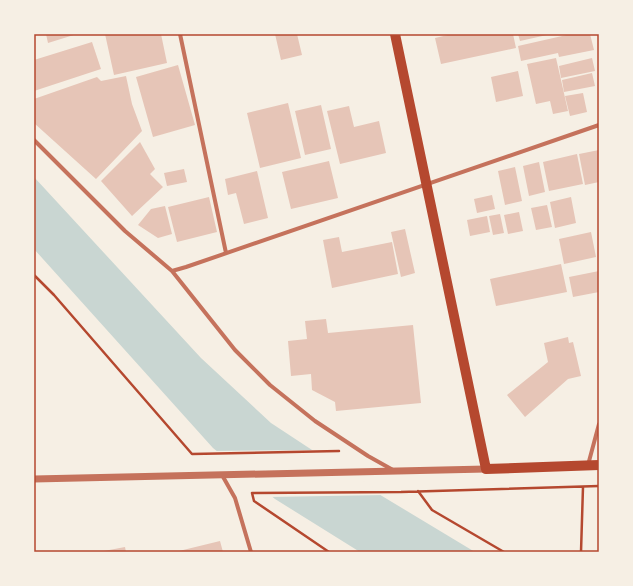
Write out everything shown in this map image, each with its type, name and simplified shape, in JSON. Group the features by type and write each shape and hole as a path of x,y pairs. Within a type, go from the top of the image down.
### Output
{"main road":[{"path":"395,34 486,468 599,465"}],"street":[{"path":"180,34 226,253"},
{"path":"172,270 226,253 426,183 599,125"},
{"path":"34,140 125,231 172,270 235,350 270,385 315,422 368,456 395,471"},
{"path":"588,466 599,424"},
{"path":"34,479 486,468"},
{"path":"225,475 236,498 251,552"}],"path":[{"path":"34,275 54,295 192,454 334,451"},
{"path":"329,552 254,501 252,493 418,492 599,486"},
{"path":"581,552 583,487"},
{"path":"418,492 432,510 504,552"}],"shaded area":[{"path":"34,177 201,358 271,423 382,496 475,552 360,552 275,499 213,448 34,249"}],"pier":[{"path":"315,450 385,495 269,497 214,451"}],"building":[{"path":"46,34 77,34 48,43"},
{"path":"105,34 161,34 167,63 114,75"},
{"path":"275,34 297,34 302,55 281,60"},
{"path":"452,34 513,34 516,48 441,64 435,38"},
{"path":"518,34 547,34 547,35 520,41"},
{"path":"571,34 590,34 594,50 559,57 558,53 521,61 518,46"},
{"path":"92,42 101,69 34,91 34,60"},
{"path":"556,58 568,111 553,114 550,101 536,104 527,64"},
{"path":"592,58 595,71 561,78 559,66"},
{"path":"178,65 195,125 153,137 136,77"},
{"path":"518,71 523,96 496,102 491,77"},
{"path":"592,73 595,86 564,92 562,80"},
{"path":"126,76 132,104 142,131 96,179 34,123 34,99 97,77 101,81"},
{"path":"583,93 587,112 570,116 565,96"},
{"path":"288,103 301,158 260,168 247,113"},
{"path":"321,105 331,149 305,155 295,111"},
{"path":"349,106 354,127 379,121 386,153 340,164 327,111"},
{"path":"140,142 155,169 150,174 163,187 132,216 101,181"},
{"path":"599,150 599,182 585,185 579,154"},
{"path":"577,154 583,184 549,191 543,162"},
{"path":"329,161 338,198 291,209 282,172"},
{"path":"539,162 545,192 529,196 523,166"},
{"path":"515,167 522,201 505,205 498,171"},
{"path":"184,169 187,182 167,186 164,173"},
{"path":"257,171 268,218 244,224 236,193 228,195 225,179"},
{"path":"492,195 495,209 477,213 474,199"},
{"path":"209,197 217,232 177,242 168,207"},
{"path":"571,197 576,223 555,228 550,202"},
{"path":"547,205 552,227 536,230 531,208"},
{"path":"165,206 172,234 158,238 138,225 151,209"},
{"path":"519,212 523,231 508,234 504,215"},
{"path":"500,214 504,233 493,235 489,216"},
{"path":"487,216 490,232 470,236 467,220"},
{"path":"405,229 415,273 401,277 391,232"},
{"path":"591,232 596,257 564,264 559,239"},
{"path":"339,237 342,252 392,242 398,274 332,288 323,240"},
{"path":"561,264 567,292 496,306 490,279"},
{"path":"599,271 599,292 573,297 569,277"},
{"path":"326,319 328,333 413,325 421,403 336,411 335,402 312,390 311,374 291,376 288,341 307,339 305,321"},
{"path":"568,337 569,343 573,342 581,376 568,379 525,417 507,395 548,362 544,343"},
{"path":"220,541 223,552 179,552 179,551"},
{"path":"125,547 126,552 104,552 104,551"}]}
